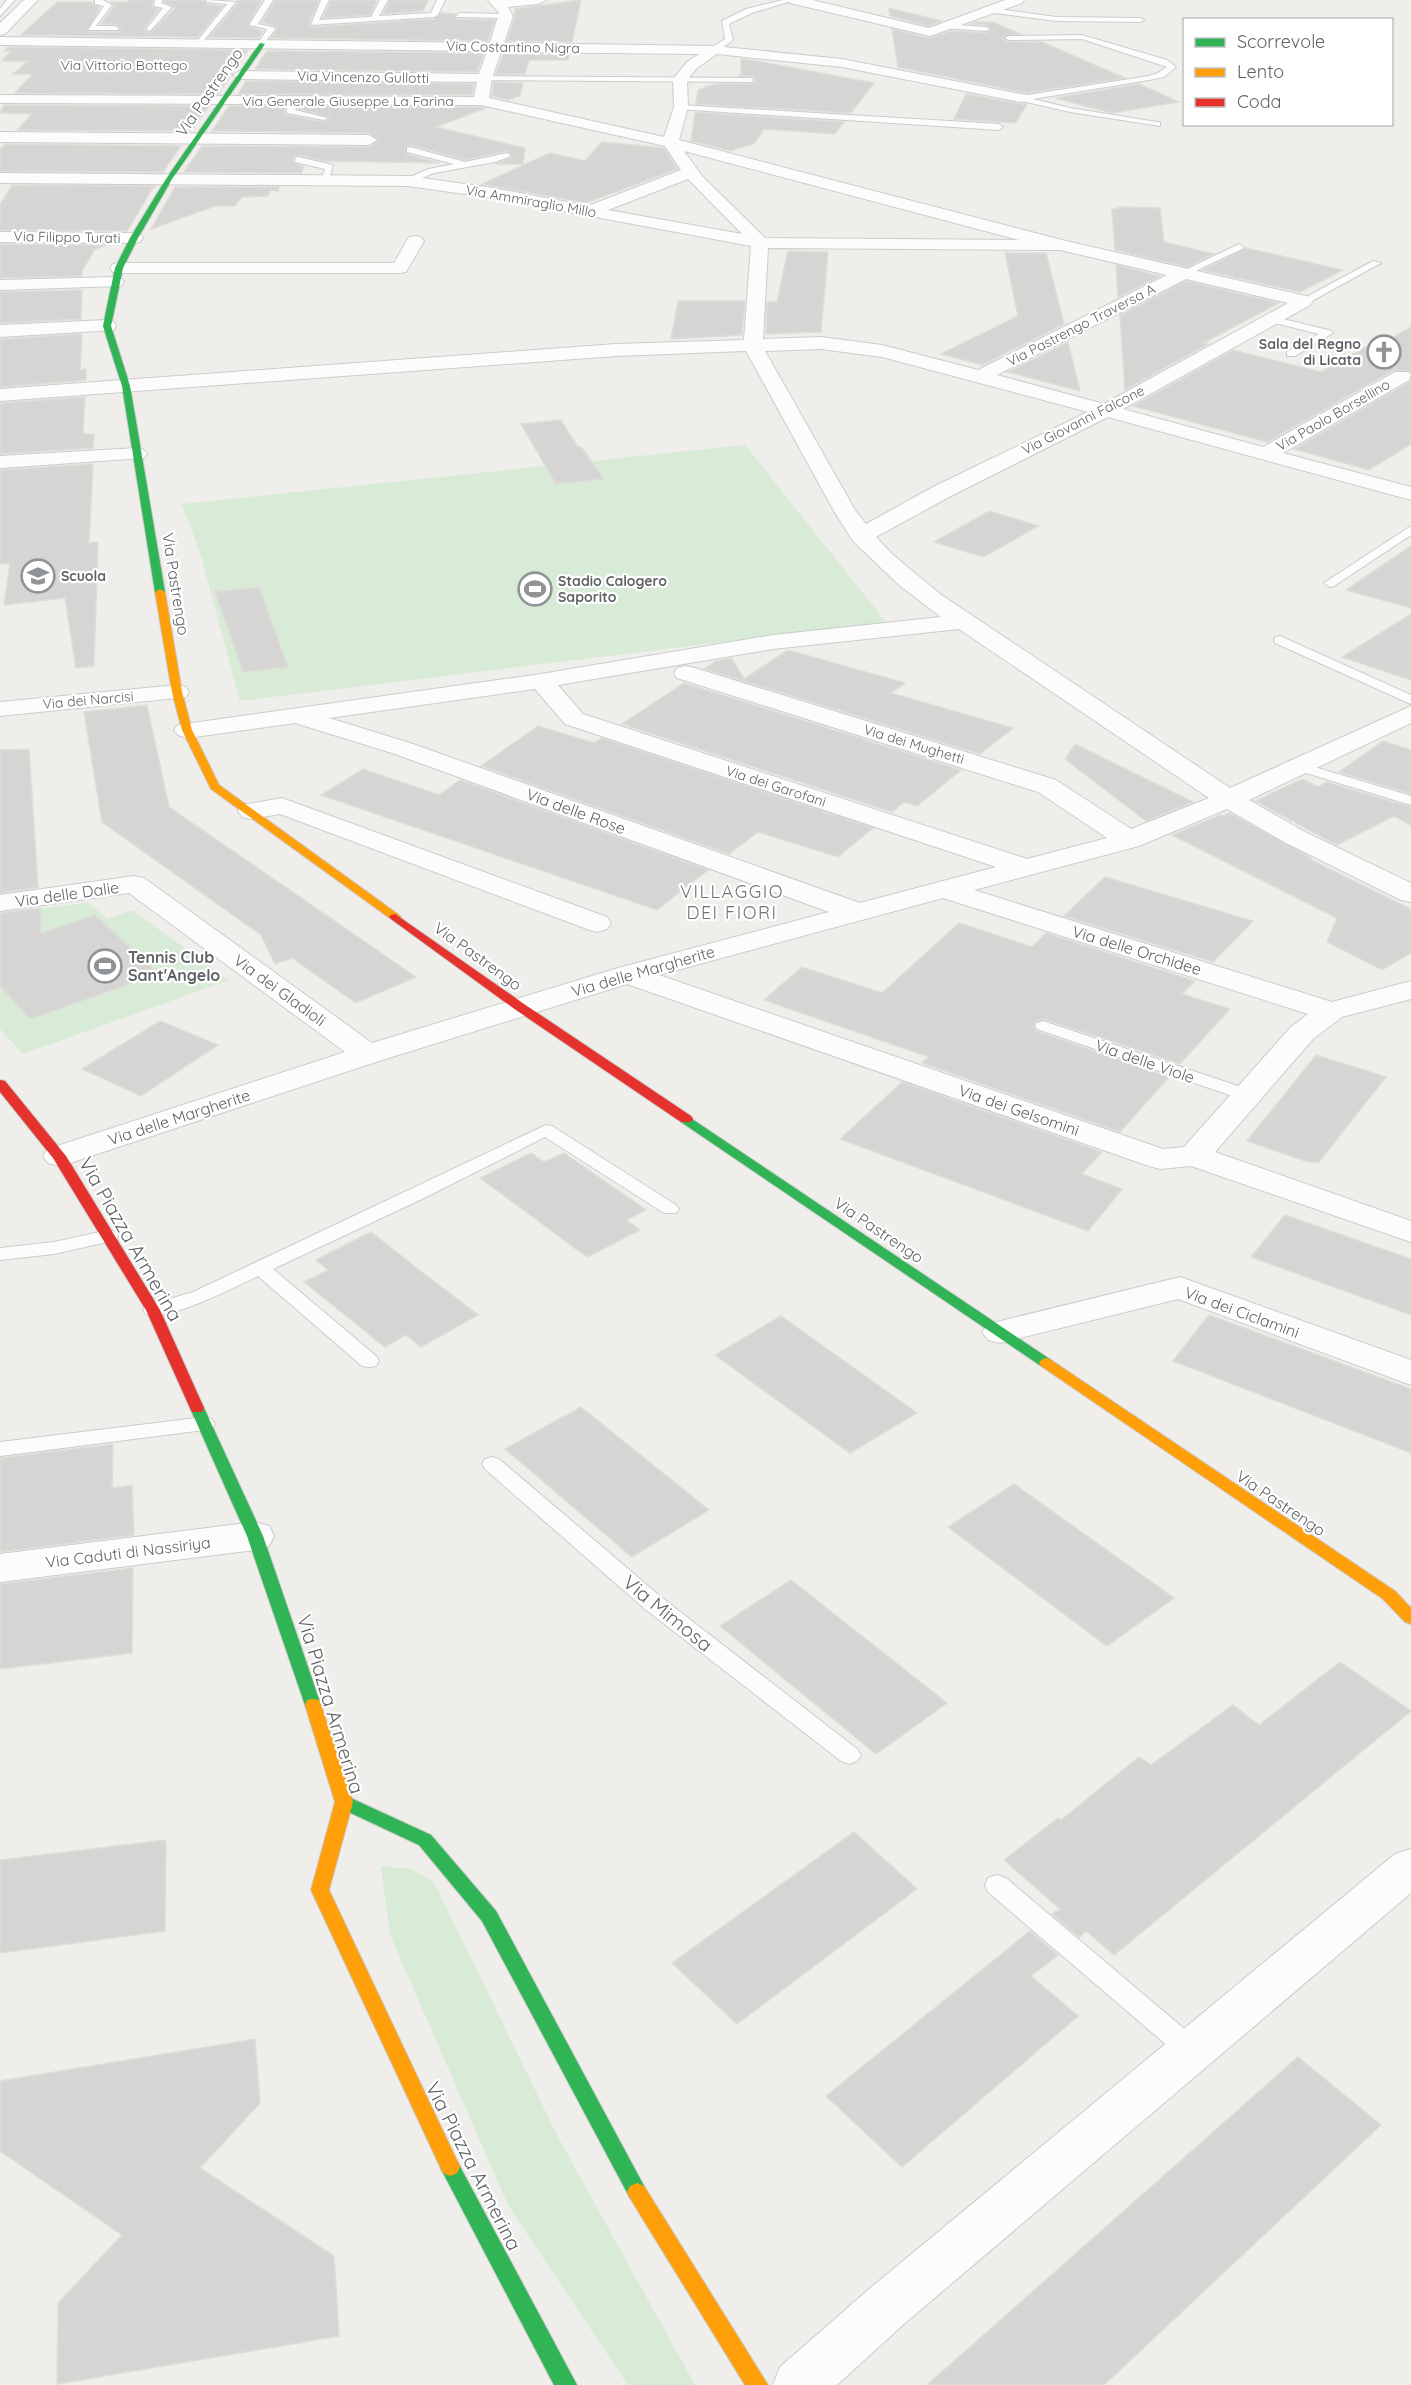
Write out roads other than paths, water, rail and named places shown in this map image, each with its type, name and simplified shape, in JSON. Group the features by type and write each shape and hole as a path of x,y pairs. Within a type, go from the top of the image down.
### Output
{"street":[{"path":"0,31 31,0"},
{"path":"481,101 495,46 500,7 539,0"},
{"path":"793,0 930,32 1017,0"},
{"path":"352,61 372,21"},
{"name":"Via Costantino Nigra","path":"0,41 262,44 352,61 495,46 714,50 842,63 1021,98"},
{"name":"Via Pastrengo","path":"262,44 169,179 134,238 117,275 107,326 126,386 177,692 188,730 215,787 520,1007 1404,1603"},
{"path":"714,50 692,65 680,79 681,106 670,143 691,172 760,243 753,346 861,536 892,568 1229,800 1333,856 1411,894"},
{"name":"Via Vincenzo Gullotti","path":"244,70 352,61 485,78"},
{"path":"224,65 244,70"},
{"name":"Via Generale Giuseppe La Farina","path":"0,99 481,101 670,143 1060,245"},
{"path":"0,137 369,140"},
{"path":"589,211 691,172"},
{"name":"Via Ammiraglio Millo","path":"0,178 408,181 589,211 760,243 1060,245"},
{"name":"Via Filippo Turati","path":"0,237 134,238"},
{"path":"0,285 117,275 400,268 415,241"},
{"path":"1060,245 1304,301"},
{"name":"Via Pastrengo Traversa A","path":"980,376 1182,274"},
{"name":"Via Giovanni Falcone","path":"861,536 941,492 1105,411 1304,301"},
{"path":"0,331 107,326"},
{"path":"0,395 616,350 821,343 853,345 980,376 1411,494"},
{"name":"Via Paolo Borsellino","path":"1264,455 1407,373"},
{"path":"0,462 137,454"},
{"path":"188,730 541,681 773,642 966,621"},
{"name":"Via dei Mughetti","path":"686,673 1047,786 1130,840"},
{"name":"Via dei Garofani","path":"541,681 574,720 1027,868"},
{"name":"Via dei Narcisi","path":"0,709 177,692"},
{"name":"Via delle Margherite","path":"59,1156 368,1054 628,974 1130,840 1229,800 1411,714"},
{"name":"Via delle Rose","path":"294,715 404,749 857,912"},
{"path":"251,811 282,806 597,923"},
{"name":"Via delle Dalie","path":"0,903 134,884"},
{"name":"Via dei Gladioli","path":"134,884 368,1054"},
{"name":"Via delle Orchidee","path":"942,889 1331,1011"},
{"name":"Via dei Gelsomini","path":"628,974 1160,1159 1194,1156 1411,1232"},
{"path":"1194,1156 1302,1033 1331,1011 1410,991"},
{"name":"Via Piazza Armerina","path":"0,1084 59,1156 153,1310 255,1536 316,1712 344,1802 320,1890 451,2169 562,2384"},
{"name":"Via dei Ciclamini","path":"1000,1332 1180,1288 1411,1373"},
{"name":"Via Caduti di Nassiriya","path":"0,1568 255,1536"},
{"path":"344,1802 425,1840 489,1916 634,2187 757,2385"},
{"path":"799,2385 886,2307 1411,1867"}],"lane":[{"path":"0,14 11,0"},
{"path":"99,0 98,2 108,5 91,28 116,28"},
{"path":"150,29 168,7 157,4 159,0"},
{"path":"200,44 232,2 210,2 211,0"},
{"path":"262,44 272,28 253,25 269,0"},
{"path":"325,0 314,23 372,21 434,15 441,0"},
{"path":"372,21 384,0"},
{"path":"714,50 729,40 725,23 749,11 793,0"},
{"path":"459,15 500,7"},
{"path":"990,10 1056,19 1140,20"},
{"path":"946,26 986,30"},
{"path":"1010,38 1082,37 1164,62 1172,67 1161,75 1149,78 1021,98"},
{"path":"485,78 751,80"},
{"path":"1021,98 1070,110 1157,124"},
{"path":"296,101 290,111 324,118"},
{"path":"681,106 999,127"},
{"path":"410,150 465,165"},
{"path":"408,181 417,175 491,162 507,156"},
{"path":"298,160 330,167 324,181"},
{"path":"1182,274 1239,247"},
{"path":"1304,301 1376,263"},
{"path":"1271,319 1328,333 1291,354"},
{"path":"1330,583 1411,530"},
{"path":"1280,640 1411,700"},
{"path":"1298,766 1411,801"},
{"name":"Via delle Viole","path":"1043,1026 1247,1095"},
{"path":"153,1310 200,1296 418,1194 546,1130 670,1209"},
{"path":"0,1254 54,1248 108,1236"},
{"path":"260,1268 369,1361"},
{"path":"0,1449 205,1424"},
{"name":"Via Mimosa","path":"492,1464 653,1603 849,1755"},
{"path":"997,1885 1192,2051"}],"place":[{"name":"Sala del Regno di Licata","path":"1384,352"},
{"name":"Scuola","path":"38,576"},
{"name":"Stadio Calogero Saporito","path":"535,589"},
{"name":"Tennis Club Sant'Angelo","path":"105,966"}],"district":[{"name":"VILLAGGIO DEI FIORI","path":"732,901"}]}
